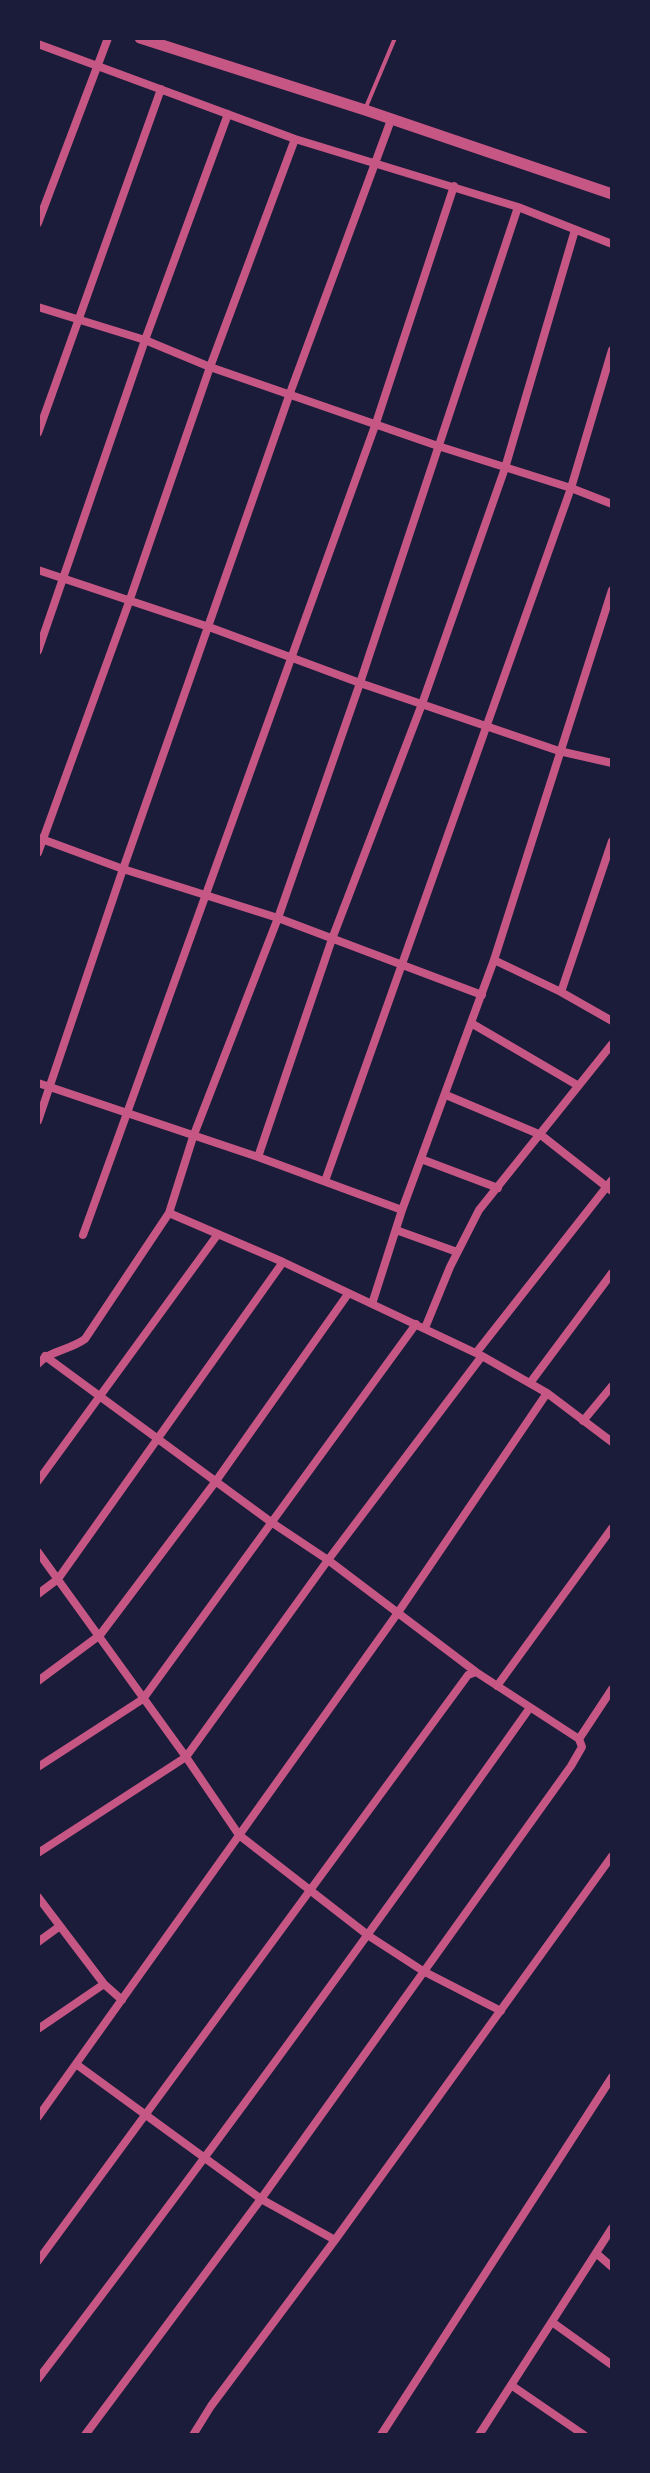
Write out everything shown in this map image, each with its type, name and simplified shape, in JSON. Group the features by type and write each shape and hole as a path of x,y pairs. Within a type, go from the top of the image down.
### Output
{"street":[{"path":"38,223 108,38"},
{"path":"140,38 612,194"},
{"path":"38,44 295,139 518,207 612,244"},
{"path":"38,433 161,89"},
{"path":"38,651 145,340 228,114"},
{"path":"38,1121 290,393 391,120"},
{"path":"38,853 40,838 129,602 210,367 295,139"},
{"path":"83,1235 376,423 454,186"},
{"path":"38,1364 45,1356 65,1351 85,1339 169,1213 193,1137 278,918 360,683 518,207"},
{"path":"258,1157 332,939 422,704 505,468 575,230"},
{"path":"38,307 145,340 210,367 612,504"},
{"path":"325,1181 571,488 612,350"},
{"path":"38,570 559,751 612,763"},
{"path":"372,1304 402,1210 494,960 612,590"},
{"path":"40,838 123,869 278,918 482,995"},
{"path":"561,992 612,841"},
{"path":"494,960 612,1021"},
{"path":"471,1023 577,1085"},
{"path":"38,1767 143,1699 271,1522 420,1326 479,1210 612,1044"},
{"path":"38,1083 258,1157 402,1210"},
{"path":"38,1853 186,1757 479,1354 610,1186 541,1135 446,1095"},
{"path":"421,1159 498,1188"},
{"path":"169,1213 283,1262 479,1354 547,1393 612,1442"},
{"path":"396,1230 457,1252"},
{"path":"38,1481 218,1234"},
{"path":"38,1594 58,1579 283,1262"},
{"path":"530,1383 612,1273"},
{"path":"38,1681 100,1635 216,1481 348,1294"},
{"path":"45,1356 271,1522 328,1560 476,1672 579,1739 582,1747 261,2199 85,2435"},
{"path":"583,1421 612,1386"},
{"path":"38,2117 397,1614 547,1393"},
{"path":"497,1686 612,1528"},
{"path":"38,1552 100,1635 239,1835 369,1936 423,1971 501,2011"},
{"path":"38,2261 468,1675 476,1672"},
{"path":"579,1739 612,1689"},
{"path":"38,2379 206,2159 529,1709"},
{"path":"193,2435 211,2406 335,2240 612,1856"},
{"path":"38,1897 104,1984 122,2000"},
{"path":"38,1942 60,1926"},
{"path":"38,2029 104,1984"},
{"path":"76,2064 261,2199 335,2240"},
{"path":"381,2435 612,2077"},
{"path":"479,2435 612,2228"},
{"path":"596,2253 612,2267"},
{"path":"552,2322 612,2365"},
{"path":"511,2385 584,2435"}],"lane":[{"path":"365,110 395,38"}]}
